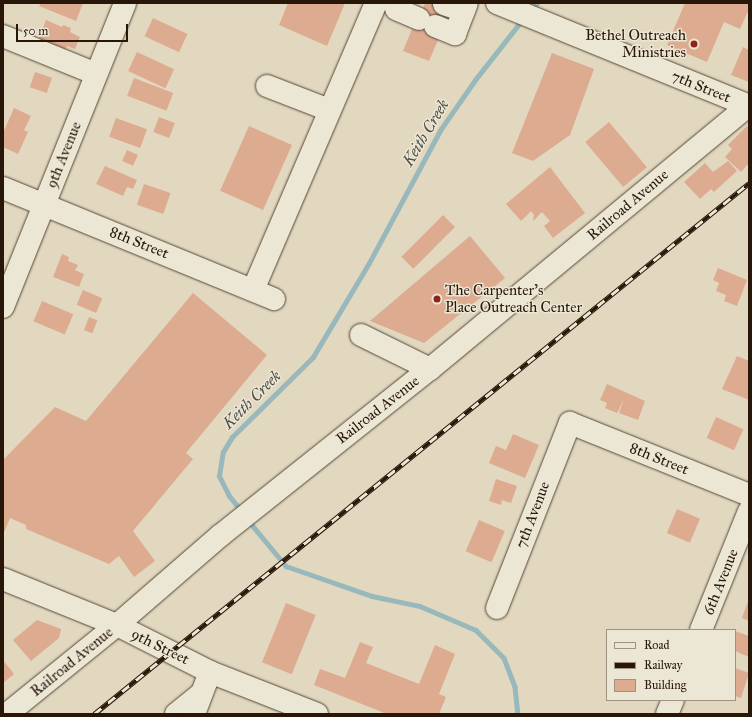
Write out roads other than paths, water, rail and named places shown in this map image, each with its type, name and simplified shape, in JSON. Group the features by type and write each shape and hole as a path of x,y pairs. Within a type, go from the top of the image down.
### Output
{"street":[{"name":"9th Avenue","path":"3,307 125,3"},
{"path":"253,290 376,3"},
{"name":"7th Street","path":"497,3 749,106"},
{"path":"392,5 455,34 458,6"},
{"path":"3,36 96,74"},
{"path":"267,86 329,110"},
{"name":"Railroad Avenue","path":"7,714 117,625 220,535 430,369 749,106"},
{"name":"8th Street","path":"3,188 274,299"},
{"path":"361,335 430,369"},
{"name":"8th Street","path":"570,423 749,495"},
{"name":"7th Avenue","path":"497,608 570,423"},
{"name":"6th Avenue","path":"701,629 749,511"},
{"name":"9th Street","path":"3,579 117,625 210,672 317,714"},
{"path":"194,714 210,672"},
{"path":"176,714 202,693"},
{"path":"667,714 673,701"}],"waterway":[{"name":"Keith Creek","path":"531,10 537,3"},
{"name":"Keith Creek","path":"241,511 229,496 219,476 223,452 232,437 313,357 369,263 441,129 475,80 522,20"},
{"name":"Keith Creek","path":"248,520 286,566 372,596 420,606 476,630 504,658 515,687 518,714"}],"railway":[{"path":"94,714 749,183"}],"place":[{"name":"Bethel Outreach Ministries","path":"694,44"},
{"name":"The Carpenter's Place Outreach Center","path":"437,299"}]}
